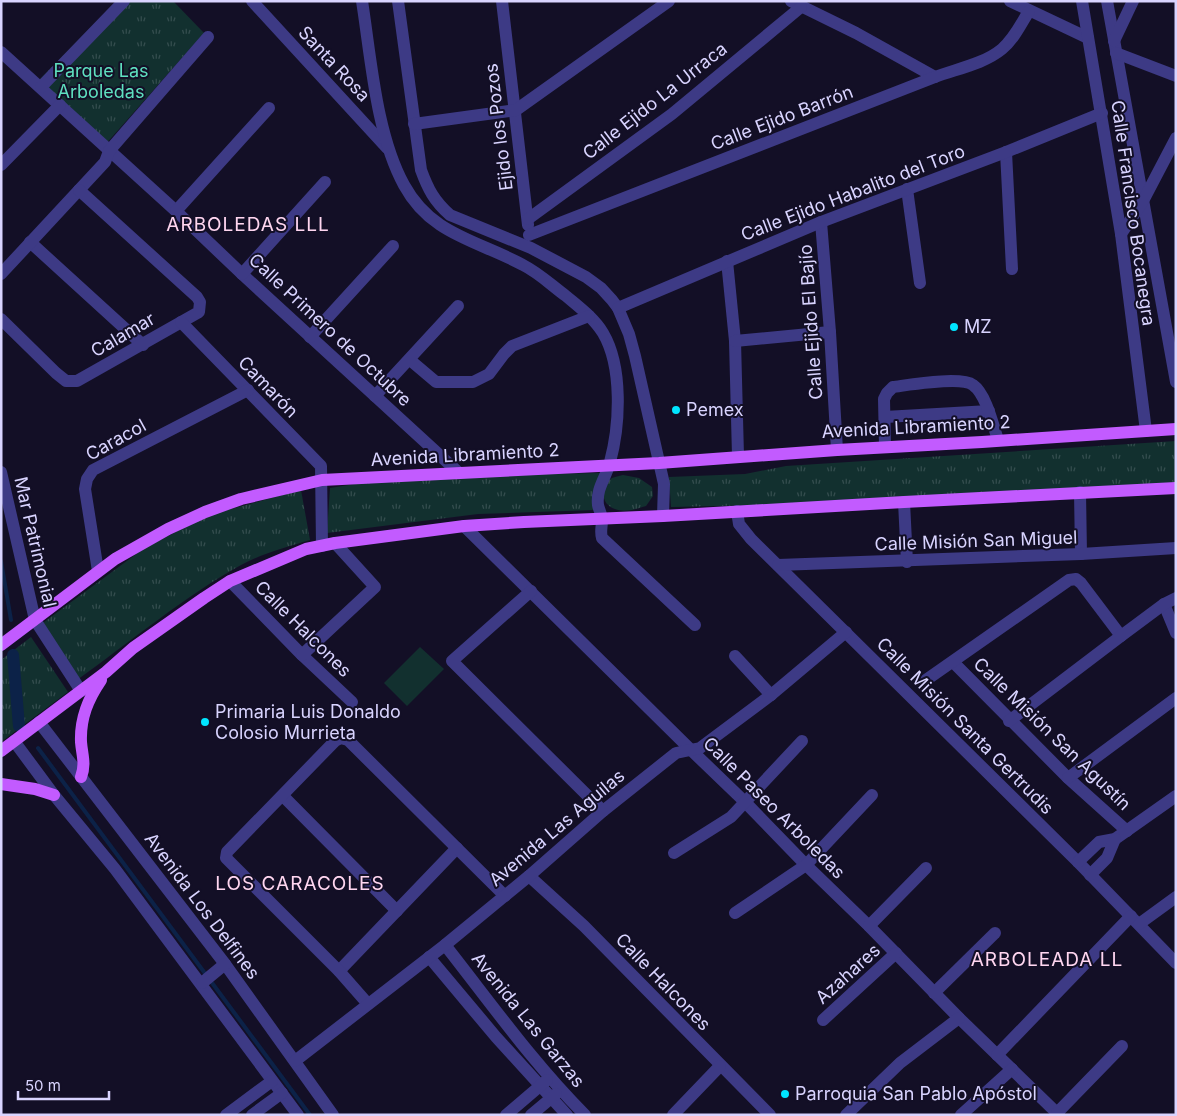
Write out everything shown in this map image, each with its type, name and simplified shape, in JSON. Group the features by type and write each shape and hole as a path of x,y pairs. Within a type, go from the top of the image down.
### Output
{"main road":[{"name":"Avenida Libramiento 2","path":"1,645 98,571 132,548 205,512 241,499 322,480 659,463 885,446 1176,429"},
{"path":"1,751 106,672 132,648 230,581 306,549 328,544 464,526 524,522 602,520 1176,488"},
{"path":"81,777 85,767 81,741 83,721 89,697 106,672"},
{"path":"1,784 35,789 54,795"}],"street":[{"path":"40,87 124,1"},
{"name":"Santa Rosa","path":"252,1 389,150"},
{"path":"264,1 266,16"},
{"path":"362,1 381,122 389,150 404,185 430,219 446,230 524,265 538,274 589,316 602,332 614,363 617,415 616,438 609,465 598,492 598,506 602,520 600,534 602,538 696,626"},
{"path":"398,1 421,170 428,190 440,206 450,215 531,248 586,277 601,288 618,308 630,334 636,356 664,484 664,516"},
{"path":"414,124 516,110 669,1"},
{"path":"1010,1 1088,38"},
{"name":"Calle Francisco Bocanegra","path":"1082,1 1102,113 1146,431"},
{"name":"Calle Francisco Bocanegra","path":"1107,1 1144,200 1151,254 1176,382"},
{"path":"1133,1 1115,47 1176,76"},
{"name":"Ejido los Pozos","path":"503,2 529,235 538,274"},
{"path":"796,4 856,33 934,77"},
{"name":"Calle Ejido La Urraca","path":"528,219 672,114 796,4"},
{"name":"Calle Ejido Barrón","path":"529,235 984,59 1002,49 1014,36 1029,11"},
{"path":"1,274 105,162 109,151 208,37"},
{"name":"Calle Primero de Octubre","path":"3,56 40,87 176,211 458,472"},
{"path":"1,165 60,105"},
{"path":"176,211 269,108"},
{"name":"Calle Ejido Habalito del Toro","path":"618,308 821,222 1006,152 1102,113"},
{"path":"1120,234 1144,200 1176,138"},
{"path":"1006,152 1012,269"},
{"path":"242,274 325,182"},
{"path":"907,189 920,283"},
{"name":"Calamar","path":"1,319 66,381 77,381 199,312 200,302 197,297 79,190"},
{"name":"Calle Ejido El Bajío","path":"821,222 837,450"},
{"path":"30,242 143,345"},
{"path":"310,337 393,246"},
{"path":"727,261 735,341 738,456"},
{"path":"376,396 458,306"},
{"path":"410,360 436,382 473,382 488,374 512,346 589,316"},
{"name":"Camarón","path":"181,322 320,466 322,480"},
{"path":"735,341 830,332"},
{"path":"885,446 884,399 893,387 960,380 972,384 978,389 989,411 998,440"},
{"name":"Caracol","path":"98,571 85,488 87,478 93,470 248,390"},
{"path":"885,417 989,411"},
{"name":"Mar Patrimonial","path":"1,472 35,620"},
{"path":"302,655 375,588 328,544 322,480"},
{"path":"1080,492 1081,554"},
{"path":"904,502 907,562"},
{"name":"Calle Misión Santa Gertrudis","path":"737,511 739,524 751,539 1078,862 1176,963"},
{"name":"Calle Paseo Arboledas","path":"464,526 745,802 959,1018 1058,1114"},
{"name":"Calle Misión San Miguel","path":"778,565 907,562 1176,548"},
{"path":"926,680 1069,580 1076,579 1081,583 1121,636"},
{"name":"Calle Halcones","path":"230,581 302,655 352,702"},
{"path":"530,591 452,661 603,811"},
{"path":"1009,721 1164,604 1176,598"},
{"path":"1164,604 1176,633"},
{"path":"35,620 81,690"},
{"name":"Avenida Las Aguilas","path":"296,1061 445,945 530,876 603,811 676,753 700,748 771,695 846,632"},
{"path":"735,656 771,695"},
{"name":"Calle Misión San Agustín","path":"953,662 1009,721 1127,831"},
{"path":"1068,778 1176,698"},
{"name":"Avenida Los Delfines","path":"39,722 225,964 333,1115"},
{"path":"368,1004 339,971 226,858 227,852 335,741 342,738 348,740 505,896"},
{"path":"14,741 54,795 115,869 202,983 298,1115"},
{"path":"674,853 731,816 802,741"},
{"path":"735,912 806,865 872,795"},
{"path":"283,796 397,911"},
{"path":"1090,875 1107,858 1115,840 1176,796"},
{"path":"1078,862 1099,842 1115,840"},
{"path":"339,971 457,848"},
{"path":"869,926 926,868"},
{"name":"Calle Halcones","path":"530,876 584,926 770,1115"},
{"path":"997,1055 1135,920 1176,897"},
{"path":"934,993 995,933"},
{"name":"Avenida Las Garzas","path":"445,945 546,1081 551,1098 567,1115"},
{"name":"Azahares","path":"823,1020 896,953"},
{"name":"Avenida Las Garzas","path":"429,957 496,1037 546,1081 561,1090 585,1115"},
{"path":"202,983 225,964"},
{"path":"846,1115 900,1063 959,1018"},
{"path":"1058,1114 1122,1046"},
{"path":"673,1115 720,1066"},
{"path":"962,1115 1012,1070"},
{"path":"226,1115 272,1081"},
{"path":"506,1115 546,1081"},
{"path":"531,1115 561,1090"},
{"path":"252,1115 282,1093"}],"green space":[{"name":"Parque Las Arboledas","path":"117,1 173,1 204,33 104,146 36,83"},
{"path":"1176,441 1176,484 763,505 671,507 669,477 745,474 786,466"},
{"path":"602,473 594,510 478,514 327,533 330,488 405,476"},
{"path":"623,475 639,478 652,487 653,496 646,506 623,511 610,507 604,500 604,490 608,481"},
{"path":"301,490 310,540 258,557 220,577 178,605 77,680 40,625 143,549 209,515"},
{"path":"31,637 68,692 1,742 1,660"},
{"path":"420,647 444,669 407,706 384,683"}],"waterway":[{"path":"1,561 11,620"},
{"path":"13,655 19,726"},
{"path":"38,748 310,1115"}],"place":[{"name":"MZ","path":"954,327"},
{"name":"Pemex","path":"676,410"},
{"name":"Primaria Luis Donaldo Colosio Murrieta","path":"205,722"},
{"name":"Parroquia San Pablo Apóstol","path":"785,1094"}],"district":[{"name":"ARBOLEDAS LLL","path":"248,224"},
{"name":"LOS CARACOLES","path":"300,883"},
{"name":"ARBOLEADA LL","path":"1047,959"}]}
